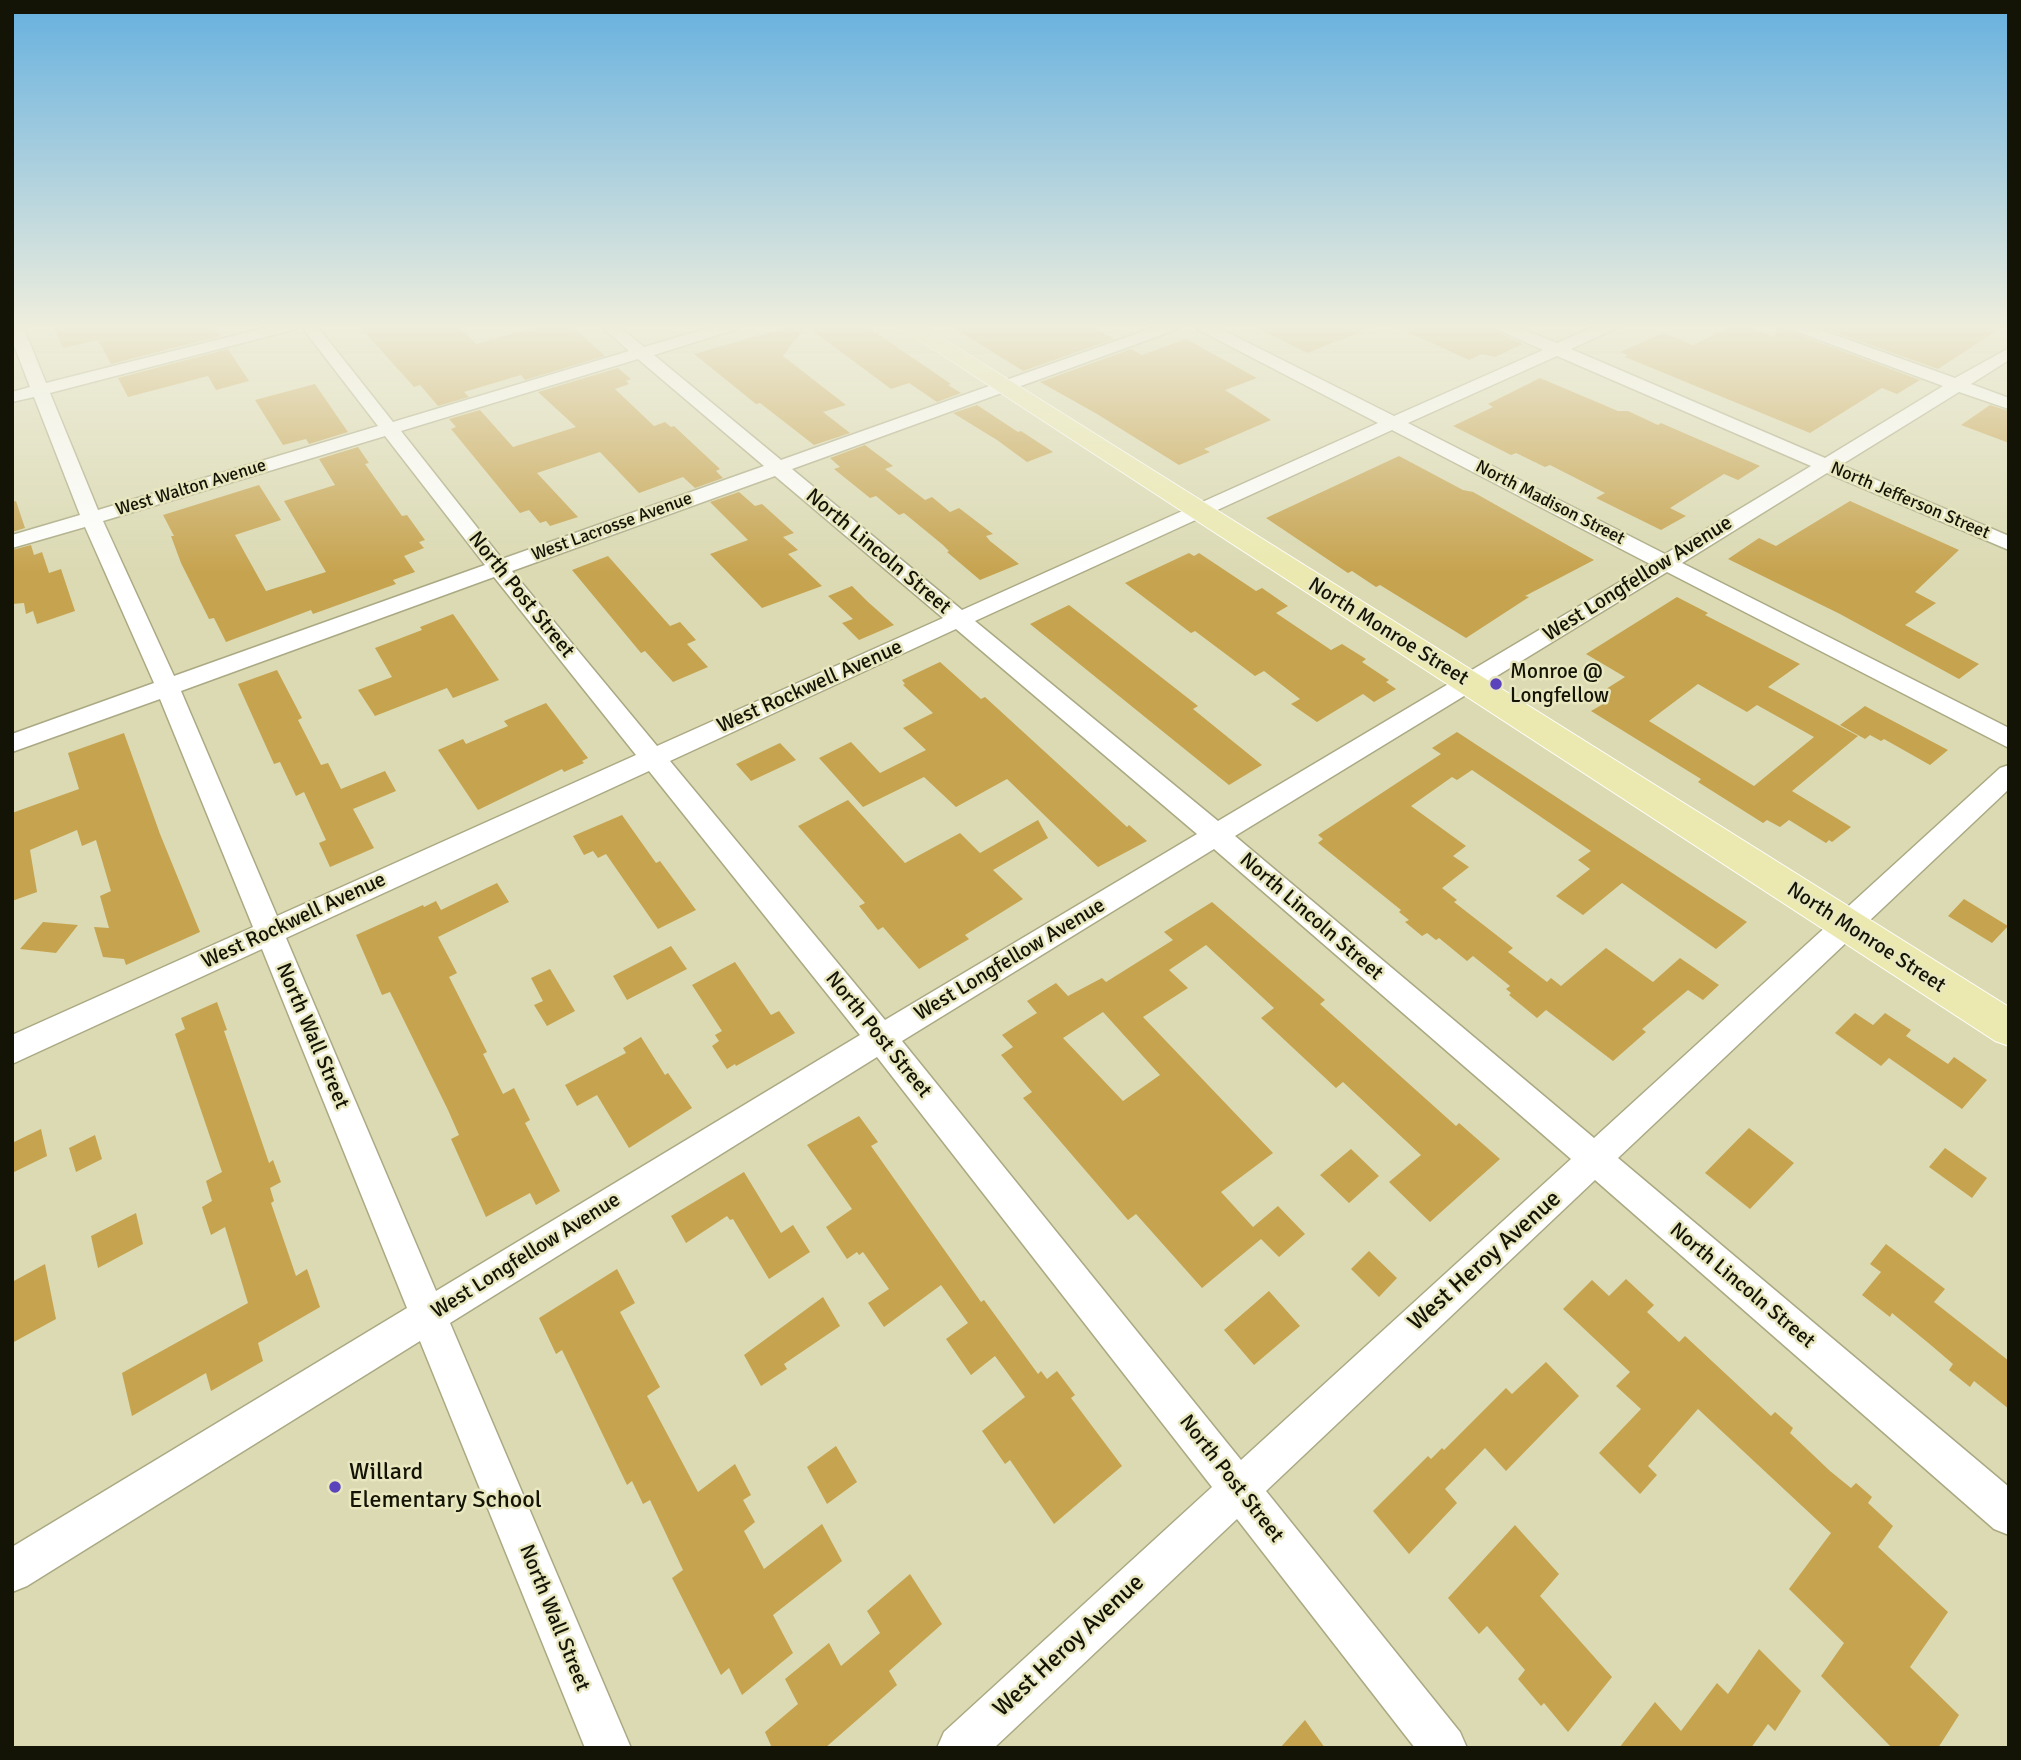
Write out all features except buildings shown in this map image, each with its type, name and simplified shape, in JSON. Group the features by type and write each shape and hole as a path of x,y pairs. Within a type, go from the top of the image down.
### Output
{"main road":[{"name":"North Monroe Street","path":"1037,408 2009,1029"}],"street":[{"name":"North Wall Street","path":"48,408 91,518 167,686 608,1748"},
{"name":"North Post Street","path":"375,408 498,568 654,756 882,1039 1444,1748"},
{"name":"West Walton Avenue","path":"12,542 457,408"},
{"name":"North Lincoln Street","path":"707,408 1216,835 2009,1514"},
{"name":"West Lacrosse Avenue","path":"12,743 943,408"},
{"name":"North Madison Street","path":"1366,408 2009,739"},
{"name":"West Rockwell Avenue","path":"12,1050 654,756 960,621 1425,408"},
{"name":"North Jefferson Street","path":"1694,408 2009,544"},
{"name":"West Longfellow Avenue","path":"12,1571 1917,408"},
{"name":"West Heroy Avenue","path":"960,1748 2009,774"}],"place":[{"name":"Monroe @ Longfellow","path":"1496,684"},
{"name":"Willard Elementary School","path":"335,1487"}]}
